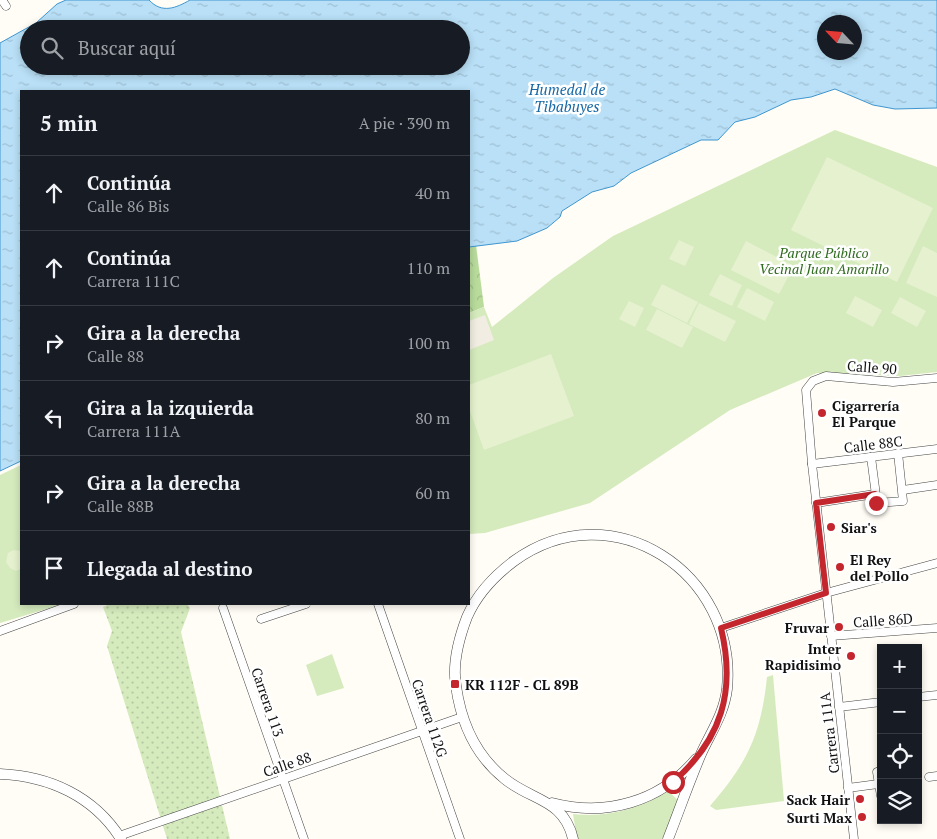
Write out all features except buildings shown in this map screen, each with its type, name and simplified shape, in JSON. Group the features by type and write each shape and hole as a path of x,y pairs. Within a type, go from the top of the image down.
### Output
{"street":[{"name":"Calle 90","path":"808,385 826,376 893,382 937,378"},
{"name":"Carrera 111A","path":"808,385 806,390 812,464 854,839"},
{"name":"Calle 88C","path":"812,464 937,449"},
{"path":"871,457 876,503 902,501 903,490 898,453"},
{"path":"903,490 937,485"},
{"path":"816,503 875,494"},
{"path":"668,839 702,752 722,714 726,692 726,649 721,628 710,604 695,582 676,564 653,550 629,540 603,536 576,536 551,542 524,554 501,570 485,588 472,608 461,632 456,658 456,684 462,717 472,740 487,761 525,793 548,803 570,808 614,807 636,802 673,782 702,752"},
{"path":"721,628 826,593 937,562"},
{"path":"0,631 71,605"},
{"path":"261,619 303,605"},
{"name":"Carrera 112G","path":"378,605 460,839"},
{"name":"Carrera 113","path":"223,608 281,778 304,839"},
{"name":"Calle 86D","path":"830,636 937,628"},
{"path":"922,697 937,695"},
{"path":"839,707 877,702"},
{"name":"Calle 88","path":"120,838 281,778 462,717"},
{"path":"0,774 35,778 68,790 96,810 120,838"},
{"path":"848,788 877,784"},
{"path":"548,803 563,814 570,825 573,839"}],"green space":[{"name":"Parque Público Vecinal Juan Amarillo","path":"835,130 937,167 937,372 900,376 817,373 730,410 590,503 485,533 470,534 470,313 484,307 492,327 553,278 613,236"},
{"path":"827,157 933,208 897,282 791,230"},
{"path":"679,240 694,247 685,266 669,259"},
{"path":"746,241 794,266 779,294 731,270"},
{"path":"476,245 484,307 470,313 470,247"},
{"path":"923,246 937,253 937,297 906,283"},
{"path":"720,274 742,285 732,306 709,295"},
{"path":"662,284 698,302 687,323 651,305"},
{"path":"747,288 774,302 765,321 737,307"},
{"path":"855,296 882,310 873,327 846,313"},
{"path":"900,297 926,311 917,327 891,313"},
{"path":"629,301 644,308 635,327 619,319"},
{"path":"699,303 736,321 725,342 689,324"},
{"path":"657,309 693,327 682,348 646,330"},
{"path":"551,354 574,416 484,450 470,411 470,385"},
{"path":"20,465 20,605 60,605 0,623 0,475"},
{"path":"14,550 20,551 20,569 16,571 10,568 6,562 8,553"},
{"path":"108,605 188,605 190,608 181,632 230,839 167,839 107,646 112,631 103,607"},
{"path":"332,654 344,688 317,696 306,665"},
{"path":"773,675 784,801 716,810 710,806 743,761 761,715 767,677"},
{"path":"668,791 679,801 662,839 577,839 573,814 598,815 622,811 645,803"}],"shaded area":[{"path":"485,315 494,340 470,350 470,321"}],"water":[{"name":"Humedal de Tibabuyes","path":"66,0 149,0 159,7 169,8 190,0 937,0 937,108 895,109 873,105 835,89 811,97 791,100 755,117 735,122 718,140 701,140 631,173 614,186 592,192 562,211 560,217 547,228 517,241 470,247 470,90 20,90 20,461 0,471 0,43 20,32 20,75 470,75 470,20 39,20 57,4"}],"place":[{"name":"Cigarrería El Parque","path":"822,413"},
{"name":"Siar's","path":"831,527"},
{"name":"El Rey del Pollo","path":"840,567"},
{"name":"Fruvar","path":"839,627"},
{"name":"Inter Rapidisimo","path":"851,656"},
{"name":"KR 112F - CL 89B","path":"455,684"},
{"name":"Sack Hair","path":"860,799"},
{"name":"Surti Max","path":"862,817"}],"route":[{"path":"673,782 689,768 702,752 722,714 728,670 721,628 826,593 816,503 875,494 876,503"}]}
